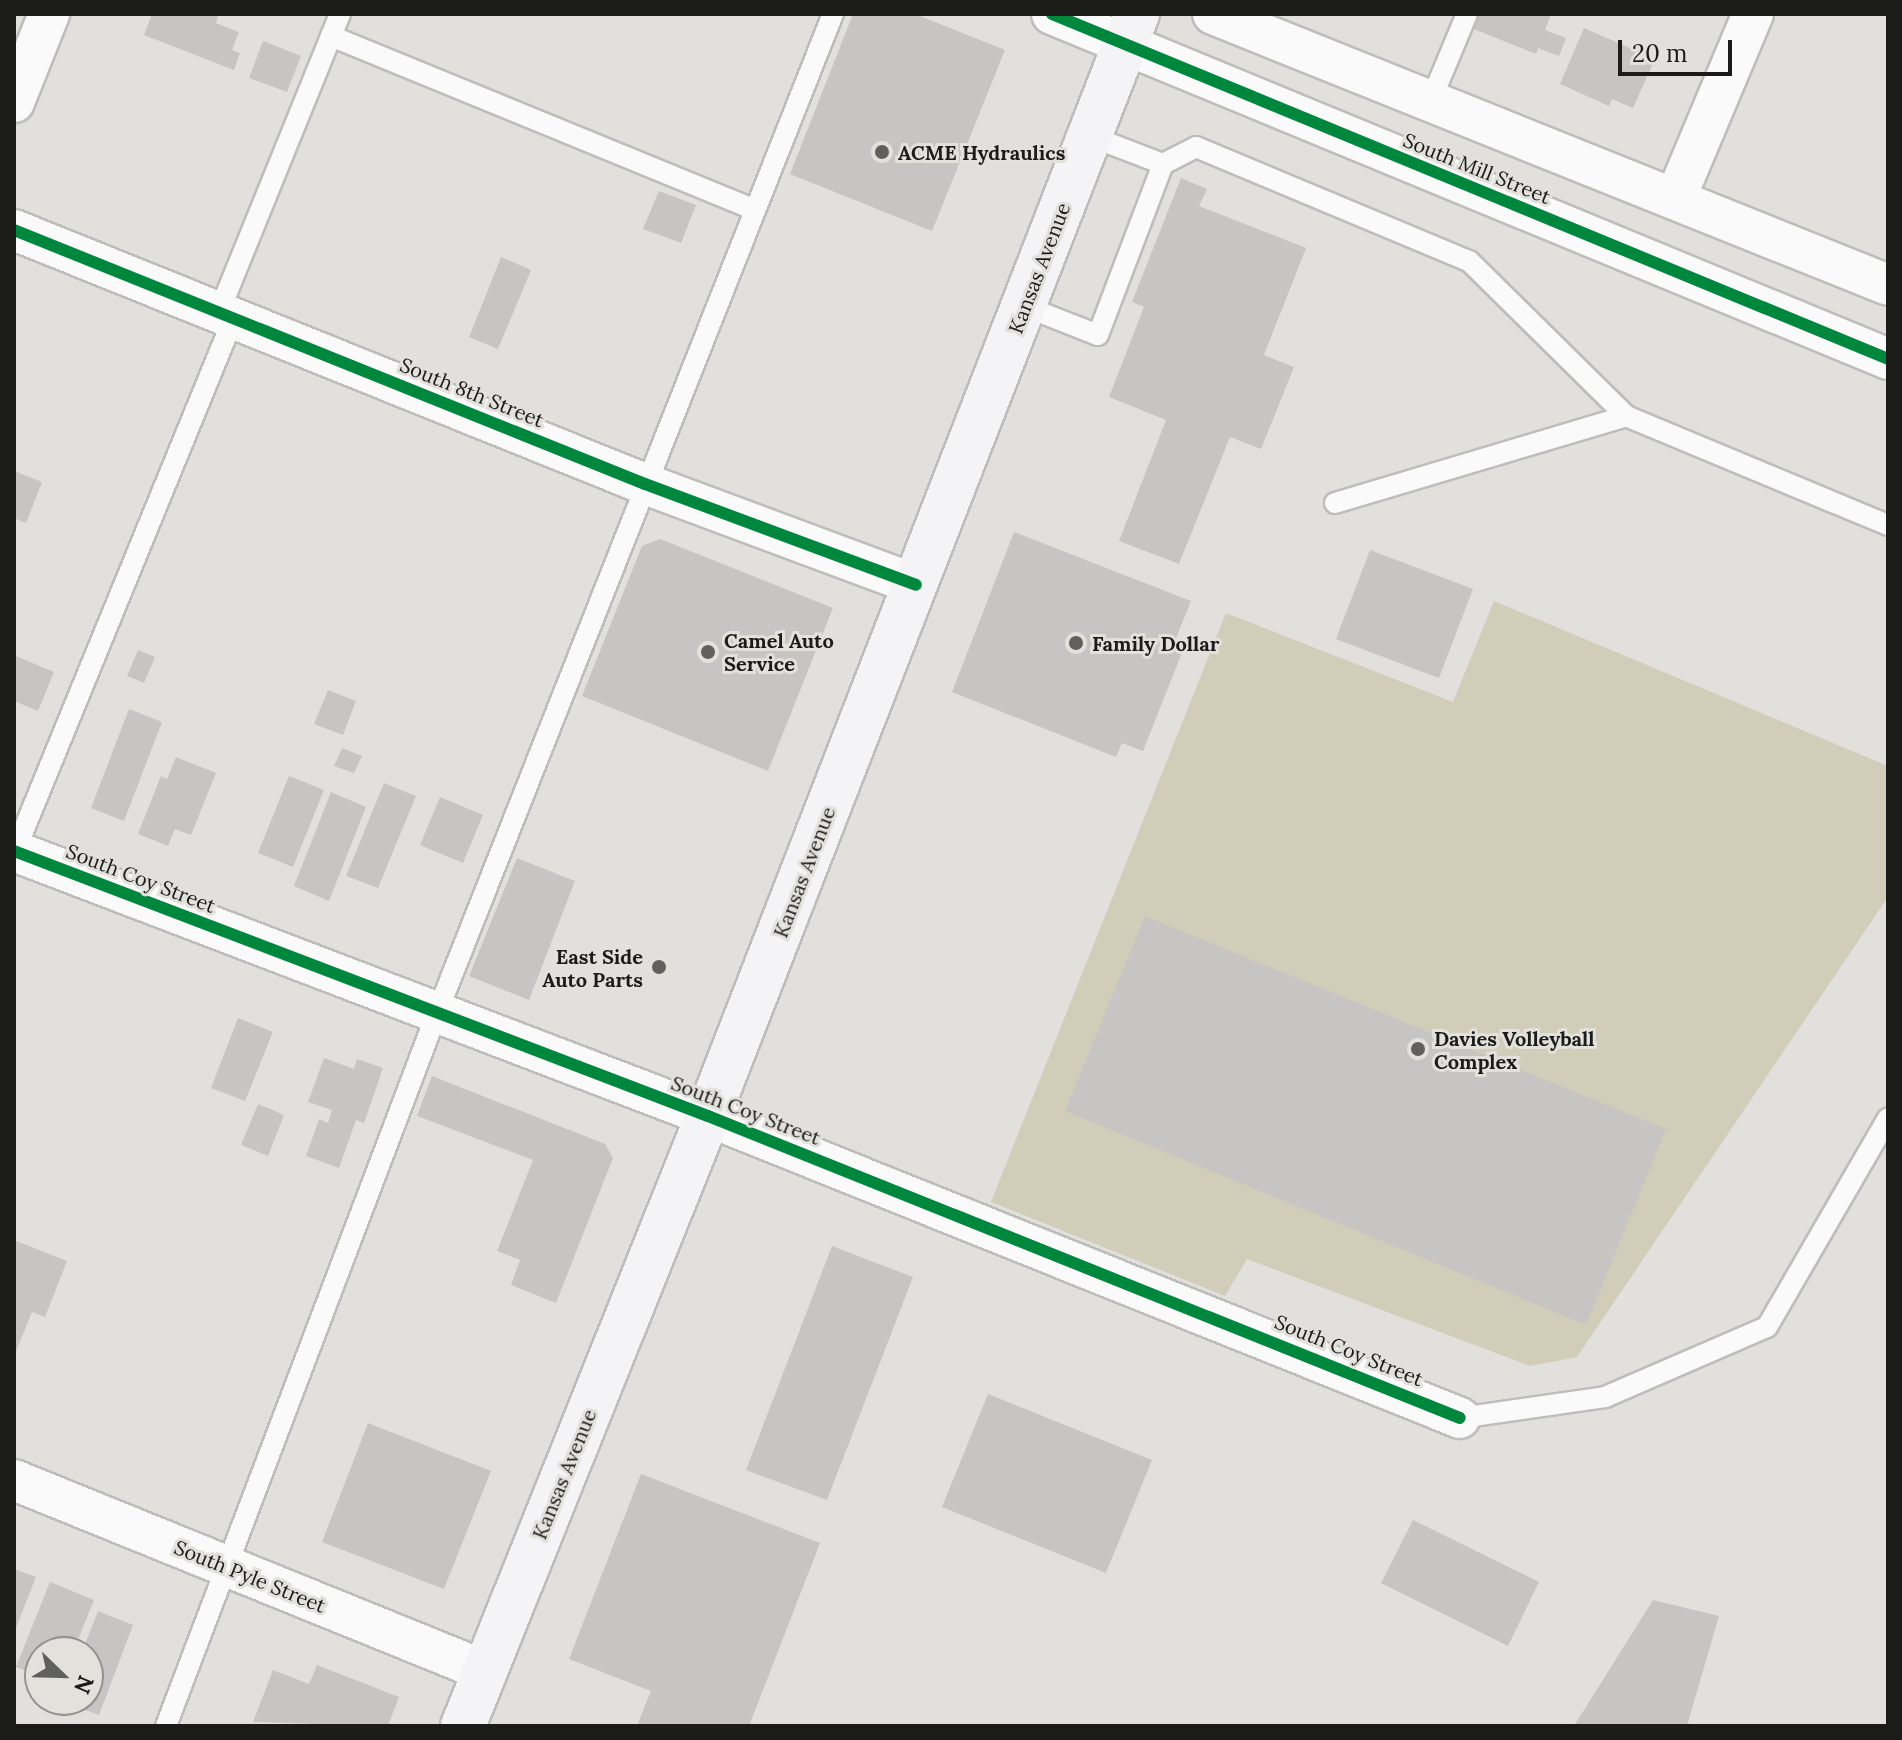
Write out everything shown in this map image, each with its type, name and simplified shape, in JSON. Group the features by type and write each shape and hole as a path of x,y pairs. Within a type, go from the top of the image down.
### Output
{"main road":[{"name":"Kansas Avenue","path":"463,1726 708,1116 1131,29"}],"street":[{"path":"14,102 49,14"},
{"name":"South Mill Street","path":"1052,14 1131,29 1442,175 1888,359"},
{"path":"1213,14 1676,197 1888,285"},
{"path":"1676,197 1753,14"},
{"name":"South 8th Street","path":"14,230 645,484 916,585"},
{"name":"South Coy Street","path":"15,851 708,1116 1460,1418"},
{"name":"South Pyle Street","path":"14,1480 485,1671"}],"lane":[{"path":"15,851 227,314 340,14"},
{"path":"166,1726 437,1013 833,14"},
{"path":"1431,100 1467,14"},
{"path":"331,36 755,210"},
{"path":"1090,136 1163,164"},
{"path":"1024,306 1098,335 1163,164 1196,147 1469,261 1626,416 1888,525"},
{"path":"1335,503 1626,416"},
{"path":"1460,1418 1605,1397 1767,1327 1888,1118"}],"shaded area":[{"name":"Davies Volleyball Complex","path":"1494,601 1888,766 1888,897 1577,1357 1530,1366 1247,1259 1225,1296 991,1202 1226,613 1453,702"}],"building":[{"path":"152,14 218,16 216,23 239,32 232,50 240,53 234,70 144,35"},
{"path":"853,14 915,14 1005,50 932,231 790,174"},
{"path":"1477,14 1551,14 1545,30 1566,38 1559,56 1538,48 1536,54 1471,28"},
{"path":"1584,28 1655,59 1633,108 1612,99 1609,106 1560,84"},
{"path":"263,41 301,56 287,92 249,78"},
{"path":"1181,178 1207,189 1199,206 1306,248 1264,355 1294,367 1261,449 1230,437 1179,564 1119,541 1166,420 1109,397 1144,307 1132,302"},
{"path":"659,191 696,205 681,243 643,229"},
{"path":"501,257 531,270 498,349 469,337"},
{"path":"14,471 42,482 26,523 14,518"},
{"name":"Family Dollar","path":"1014,532 1191,601 1175,641 1185,645 1143,751 1122,743 1116,757 952,692"},
{"name":"Camel Auto Service","path":"660,539 833,608 768,771 582,696 642,546"},
{"path":"1370,550 1473,589 1439,678 1336,639"},
{"path":"138,650 155,657 144,683 127,676"},
{"path":"16,656 54,672 38,711 14,701"},
{"path":"328,690 356,701 343,735 314,724"},
{"path":"129,709 162,722 124,821 91,808"},
{"path":"342,748 362,756 354,773 334,766"},
{"path":"176,757 216,773 191,835 175,829 168,846 138,834 161,776 167,779"},
{"path":"289,776 324,790 293,867 258,853"},
{"path":"384,783 416,796 378,888 346,876"},
{"path":"331,792 366,807 329,901 294,886"},
{"path":"440,797 483,815 463,863 420,845"},
{"path":"517,858 575,881 529,1000 469,976"},
{"path":"1145,916 1666,1129 1586,1325 1065,1111"},
{"path":"238,1018 273,1032 245,1101 211,1088"},
{"path":"324,1058 354,1069 357,1059 383,1068 364,1123 356,1120 339,1168 306,1156 319,1119 328,1123 332,1110 308,1102"},
{"path":"432,1076 605,1144 613,1158 556,1303 511,1285 520,1260 497,1251 533,1160 417,1116"},
{"path":"258,1104 284,1115 268,1156 241,1145"},
{"path":"14,1240 67,1261 45,1317 32,1312 14,1356"},
{"path":"832,1246 913,1277 827,1500 746,1470"},
{"path":"988,1394 1152,1460 1106,1573 942,1507"},
{"path":"368,1423 491,1471 444,1589 322,1542"},
{"path":"641,1474 820,1543 749,1726 637,1726 651,1691 569,1659"},
{"path":"1413,1520 1539,1582 1508,1646 1381,1583"},
{"path":"14,1569 36,1577 14,1633"},
{"path":"50,1582 94,1600 79,1636 28,1636"},
{"path":"1653,1600 1719,1616 1687,1726 1574,1726"},
{"path":"98,1611 133,1625 104,1702 104,1636 88,1636"},
{"path":"24,1647 24,1670 16,1667"},
{"path":"317,1665 399,1697 388,1726 253,1722 273,1670 309,1684"}],"cycle path":[{"path":"1052,14 1888,359"},
{"path":"14,230 645,484 916,585"},
{"path":"14,851 708,1116 1460,1418"}],"place":[{"name":"ACME Hydraulics","path":"882,152"},
{"name":"Family Dollar","path":"1076,643"},
{"name":"Camel Auto Service","path":"708,652"},
{"name":"East Side Auto Parts","path":"659,967"},
{"name":"Davies Volleyball Complex","path":"1418,1049"}]}
